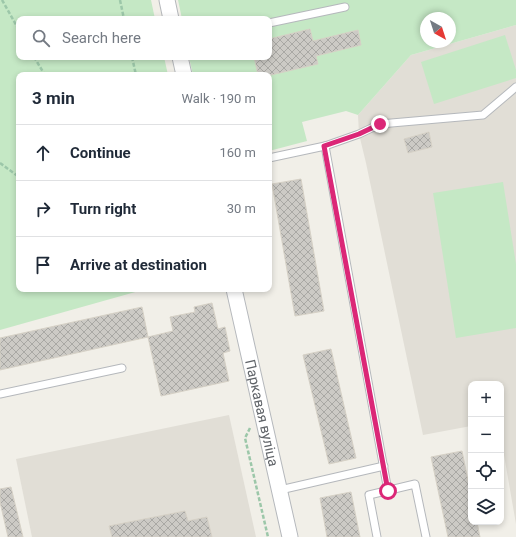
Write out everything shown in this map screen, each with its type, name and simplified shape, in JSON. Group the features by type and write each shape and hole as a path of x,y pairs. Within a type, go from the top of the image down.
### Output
{"street":[{"path":"167,0 170,16"},
{"path":"181,60 183,72"},
{"name":"Паркавая вуліца","path":"235,292 290,537"}],"lane":[{"path":"272,22 345,7"},
{"path":"272,157 324,146 359,134 380,124 483,115 516,87"},
{"path":"324,146 388,491"},
{"path":"0,394 122,368"},
{"path":"280,490 384,466"},
{"path":"377,537 369,495 415,484 426,537"}],"path":[{"path":"2,0 16,25"},
{"path":"120,0 123,16"},
{"path":"36,60 43,72"},
{"path":"133,60 135,72"},
{"path":"0,163 16,175"}],"shaded area":[{"path":"516,25 516,524 504,455 504,381 468,381 468,427 423,435 359,134 358,115 411,55 436,48 456,48 456,42"},
{"path":"229,415 256,537 32,537 16,459"}],"green space":[{"path":"0,0 151,0 154,16 16,16 16,60 165,60 167,72 16,72 16,292 135,292 0,330"},
{"path":"178,0 516,0 516,25 456,42 456,12 420,12 420,48 436,48 411,55 358,115 346,111 302,122 307,141 272,150 272,72 192,72 190,60 272,60 272,16 181,16"},
{"path":"505,35 516,70 516,78 434,104 421,62"},
{"path":"503,182 516,264 516,328 456,338 433,193"}],"building":[{"path":"310,29 313,41 358,30 361,45 316,56 318,64 272,75 272,72 257,72 255,60 272,60 272,38"},
{"path":"429,132 432,147 408,153 404,139"},
{"path":"301,179 324,311 295,316 272,184"},
{"path":"212,303 218,329 225,327 230,351 223,353 229,381 161,396 148,337 173,331 170,317 195,312 194,307"},
{"path":"142,307 148,337 0,370 0,338"},
{"path":"331,349 356,458 329,464 303,355"},
{"path":"462,451 468,480 468,525 478,525 480,537 448,537 431,457"},
{"path":"11,487 23,537 8,537 0,502 0,489"},
{"path":"351,492 360,537 327,537 320,498"},
{"path":"185,511 188,521 207,517 212,537 112,537 109,526"}],"route":[{"path":"380,124 359,134 324,146 388,491"}]}
